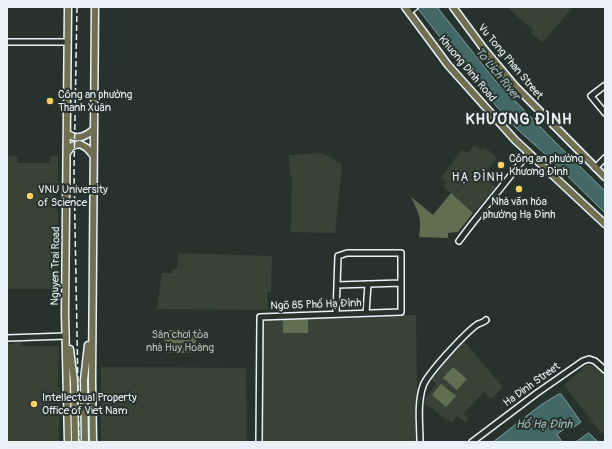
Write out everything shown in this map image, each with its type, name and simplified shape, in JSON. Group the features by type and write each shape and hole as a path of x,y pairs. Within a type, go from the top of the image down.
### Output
{"main road":[{"name":"Nguyen Trai Road","path":"68,7 65,313 68,442"},
{"path":"93,442 92,314 94,7"},
{"name":"Vu Tong Phan Street","path":"453,7 484,49 515,86 605,178"},
{"name":"Khuong Dinh Road","path":"410,9 448,65 515,140 605,224"},
{"path":"67,133 73,137 82,137 87,136 94,130"},
{"path":"67,153 72,146 80,144 87,148 93,155"},
{"path":"65,313 74,380 75,442"},
{"path":"86,442 84,380 92,314"}],"street":[{"path":"7,42 68,42"},
{"path":"605,88 604,86 591,96 605,114"},
{"path":"459,241 528,153"},
{"path":"596,168 604,159"},
{"path":"336,314 338,256 347,253 401,253 401,283 337,286"},
{"name":"Ngõ 85 Phố Hạ Đình","path":"259,442 260,317 401,312 401,283"},
{"path":"366,313 368,284"},
{"path":"420,442 420,402 425,380 431,371 463,338 477,325 486,320"},
{"path":"7,338 66,336"},
{"name":"Ha Dinh Street","path":"472,442 537,393 583,361 589,359 595,361 605,370"}],"shaded area":[{"path":"507,7 573,7 542,43 531,33 533,30"},
{"path":"474,145 482,150 485,147 497,158 482,175 496,187 473,213 443,186 446,182 441,178 462,149 468,153"},
{"path":"323,153 342,165 335,233 291,232 292,177 290,177 289,155"},
{"path":"7,156 17,156 17,163 50,163 50,156 58,156 58,192 53,193 53,207 58,210 57,289 7,289"},
{"path":"179,253 272,256 271,292 267,292 268,310 157,309 162,273 172,273 173,269 177,269"},
{"path":"416,315 418,442 260,442 261,318"},
{"path":"14,341 21,341 21,346 59,346 59,442 8,442 7,344 14,344"},
{"path":"464,341 503,387 491,399 484,392 463,414 468,419 466,422 456,416 452,423 423,402 436,384 429,377"},
{"path":"595,365 605,375 605,433 601,433 564,385 584,367"},
{"path":"101,367 246,368 247,442 101,442"}],"green space":[{"path":"451,193 473,213 458,232 448,233 448,238 419,237 419,216 411,197 433,215"},
{"path":"308,319 308,333 283,333 283,320"},
{"name":"Sân chơi tòa nhà Huy Hoàng","path":"164,330 196,330 196,353 165,353"},
{"path":"453,367 467,379 457,390 443,378"},
{"path":"441,384 456,396 446,407 432,395"}],"water":[{"path":"417,7 437,7 494,79 605,191 605,213 545,154 516,128 474,81"},
{"name":"Hồ Hạ Đình","path":"561,394 581,422 571,429 567,427 557,434 562,442 493,442 541,405"},
{"name":"Hồ Hạ Đình","path":"589,433 598,442 572,442 577,441"}],"railway":[{"path":"77,7 74,171 79,442"}],"place":[{"name":"Công an phường Thanh Xuân","path":"50,101"},
{"name":"Công an phường Khương Đình","path":"501,165"},
{"name":"Nhà văn hóa phường Hạ Đình","path":"519,189"},
{"name":"VNU University of Science","path":"30,196"},
{"name":"Intellectual Property Office of Viet Nam","path":"34,404"}],"district":[{"name":"KHƯƠNG ĐÌNH","path":"519,120"},
{"name":"HẠ ĐÌNH","path":"478,178"}],"water label":[{"name":"To Lich River","path":"497,74"}]}
